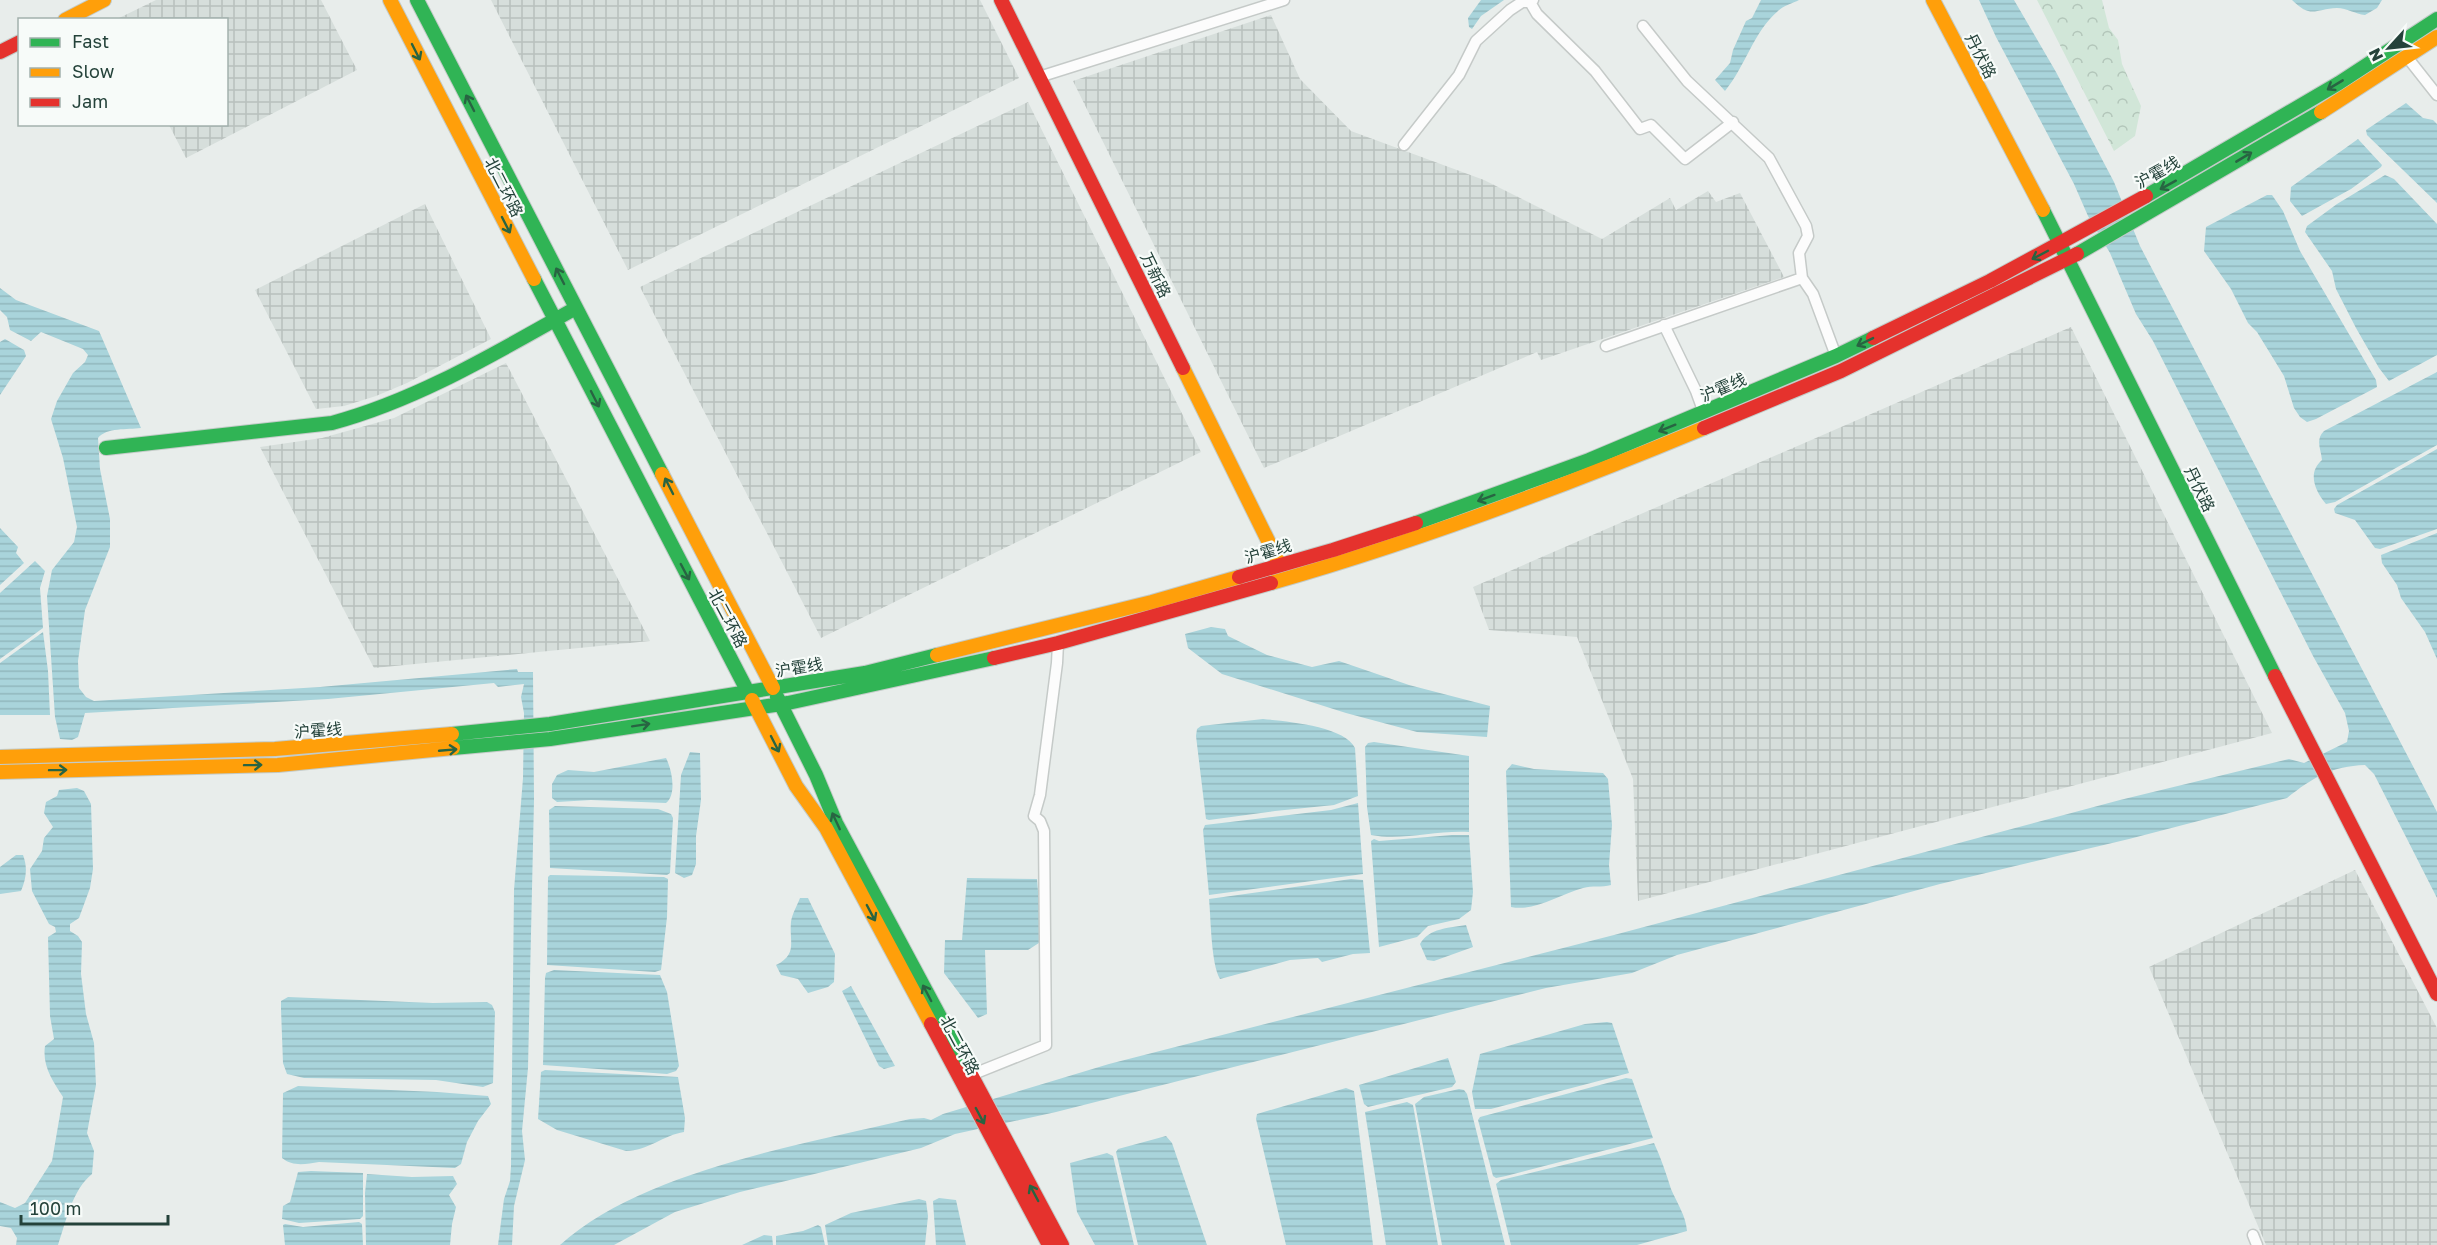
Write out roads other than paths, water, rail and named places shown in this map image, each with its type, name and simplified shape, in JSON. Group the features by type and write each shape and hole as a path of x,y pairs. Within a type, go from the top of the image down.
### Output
{"main road":[{"path":"69,18 104,0"},
{"name":"北二环路","path":"390,0 796,786 826,828 970,1081"},
{"name":"北二环路","path":"417,0 773,688 836,822 970,1081 1049,1245"},
{"name":"万新路","path":"1001,0 1280,565"},
{"name":"丹伏路","path":"1933,0 2060,244 2309,746 2437,994"},
{"name":"沪霍线","path":"0,756 275,749 354,744 550,724 865,673 1152,602 1280,565 1458,509 1589,460 1836,356 2060,244 2180,178 2339,83 2437,19"},
{"name":"沪霍线","path":"0,772 289,764 550,739 781,704 1058,643 1338,564 1462,523 1605,470 1841,371 2067,259 2139,219 2347,96 2437,37"},
{"path":"0,52 18,43"},
{"path":"106,448 332,423 366,415 415,394 576,308"},
{"path":"1836,356 1841,371"},
{"name":"北二环路","path":"1001,1144 1062,1245"}],"street":[{"path":"1039,77 1284,0"},
{"path":"1404,145 1459,75 1476,41 1510,10 1522,2 1532,1 1537,14 1595,71 1640,129 1651,125 1684,159 1733,122"},
{"path":"1643,26 1687,81 1769,158 1806,226 1808,236 1799,253 1802,278 1814,294 1836,356"},
{"path":"2407,57 2437,95"},
{"path":"1606,346 1802,278"},
{"path":"1664,325 1696,391 1704,413"},
{"path":"970,1081 1046,1045 1045,850 1044,831 1040,821 1034,816 1040,795 1058,643"}],"water":[{"path":"1481,0 1504,0 1481,16 1472,29 1469,27 1468,18"},
{"path":"1761,0 1799,0 1778,11 1770,19 1725,91 1715,80 1730,63 1733,50 1746,21 1752,18"},
{"path":"1979,0 2014,0 2056,72 2114,182 2140,246 2437,812 2437,898 2374,774 2365,765 2342,768 2323,774 2287,798 1940,884 1677,955 1632,973 1546,988 1056,1112 955,1134 921,1148 740,1192 675,1212 614,1245 560,1245 594,1219 634,1198 679,1179 774,1150 910,1119 931,1120 943,1114 1109,1064 1614,935 2120,800 2289,759 2304,763 2347,742 2349,731 2345,713 2313,656 2153,341 2136,314 2110,253 2088,216 2074,184 1996,37"},
{"path":"2292,0 2382,0 2377,8 2365,15 2337,8 2313,12 2298,6"},
{"path":"2406,103 2423,118 2433,120 2437,124 2437,203 2367,135 2366,130"},
{"path":"2358,139 2382,165 2381,167 2351,189 2302,216 2290,201 2291,187"},
{"path":"2385,175 2394,179 2437,224 2437,355 2389,381 2356,328 2336,289 2332,271 2305,232 2307,226 2337,204"},
{"path":"2267,195 2272,195 2283,211 2300,251 2376,380 2377,387 2307,422 2294,408 2284,376 2257,332 2248,323 2231,289 2204,251 2206,227"},
{"path":"0,288 16,300 99,331 141,428 107,432 98,438 100,469 110,519 110,547 85,610 78,661 79,688 86,697 94,701 320,687 517,669 518,672 533,672 534,800 528,1068 522,1131 525,1160 514,1206 512,1245 498,1245 511,1166 514,890 523,778 524,713 521,697 524,684 498,687 494,683 328,699 85,713 78,737 72,740 60,739 55,717 47,596 52,570 74,542 77,527 63,458 51,419 57,401 73,373 85,362 88,355 83,349 41,332 31,341 10,330 7,317 0,310"},
{"path":"5,339 24,350 26,356 0,395 0,342"},
{"path":"2437,372 2437,445 2335,502 2326,504 2314,482 2317,465 2322,460 2319,441 2321,434"},
{"path":"2437,449 2437,529 2380,549 2375,548 2355,520 2335,513 2334,509 2337,505"},
{"path":"0,528 18,547 16,553 24,563 0,585"},
{"path":"2437,533 2437,659 2425,632 2401,598 2397,585 2382,563 2381,555"},
{"path":"35,561 45,571 40,588 43,628 0,659 0,593"},
{"path":"1211,627 1225,629 1228,636 1267,655 1312,667 1339,661 1409,685 1490,706 1487,737 1417,732 1346,713 1222,674 1188,648 1185,634"},
{"path":"43,632 50,715 0,715 0,663"},
{"path":"1263,719 1314,726 1340,734 1349,741 1355,748 1358,796 1334,805 1206,819 1197,729 1201,726"},
{"path":"1368,743 1469,756 1469,832 1395,837 1371,835 1367,807 1365,747"},
{"path":"690,752 700,753 701,800 696,836 696,864 692,875 684,878 675,873 681,775"},
{"path":"666,758 672,775 672,788 666,803 591,800 557,802 552,798 552,784 557,775 568,770 594,772"},
{"path":"1512,764 1534,769 1603,773 1608,779 1612,825 1609,865 1611,885 1583,888 1529,907 1511,907 1506,771"},
{"path":"77,788 84,791 91,804 93,869 90,888 79,918 70,924 70,931 82,942 81,974 86,1014 94,1043 96,1085 87,1133 94,1151 92,1174 75,1197 58,1245 16,1245 17,1238 11,1228 0,1226 0,1202 15,1208 25,1203 52,1161 63,1097 49,1073 45,1060 45,1046 54,1039 50,1016 48,937 56,932 55,927 49,924 32,891 30,869 42,851 44,838 53,827 44,813 46,802 57,796 59,790"},
{"path":"1358,803 1363,874 1209,895 1203,830 1205,825 1331,810"},
{"path":"555,806 658,809 671,814 673,818 670,873 667,875 550,868 549,810"},
{"path":"1469,835 1473,892 1471,910 1459,919 1428,926 1417,937 1379,947 1371,841"},
{"path":"16,855 23,855 26,864 21,891 0,894 0,867"},
{"path":"550,875 664,877 668,879 667,917 661,970 655,972 547,965 548,877"},
{"path":"967,878 1037,879 1042,941 1028,950 985,950 987,1014 978,1018 944,973 945,940 962,940"},
{"path":"1351,879 1363,880 1370,953 1353,954 1322,962 1318,958 1290,960 1220,979 1213,952 1209,899"},
{"path":"800,898 808,898 835,954 834,982 828,987 808,993 798,979 781,975 776,965 783,961 790,952 792,919"},
{"path":"1466,925 1473,947 1434,961 1427,960 1420,944 1424,939 1440,930"},
{"path":"554,970 660,975 667,992 679,1066 676,1071 667,1074 543,1065 545,978 546,973"},
{"path":"851,986 895,1066 884,1069 879,1066 842,991"},
{"path":"288,997 433,1003 487,1002 492,1005 495,1012 493,1083 483,1087 436,1080 304,1078 287,1074 283,1063 281,1001"},
{"path":"1612,1023 1629,1073 1491,1109 1475,1109 1472,1092 1480,1054 1585,1024"},
{"path":"1448,1058 1456,1082 1452,1087 1368,1107 1364,1104 1359,1085"},
{"path":"545,1070 678,1077 685,1118 684,1132 641,1148 626,1151 557,1130 538,1119 541,1072"},
{"path":"1626,1078 1632,1079 1653,1138 1506,1176 1496,1178 1493,1176 1478,1120 1480,1117"},
{"path":"298,1086 488,1096 491,1104 478,1121 467,1142 461,1164 455,1168 319,1162 295,1164 282,1158 283,1093"},
{"path":"1346,1088 1354,1091 1373,1245 1286,1245 1256,1119 1257,1114"},
{"path":"1459,1089 1464,1090 1467,1094 1505,1245 1442,1245 1415,1104 1424,1097"},
{"path":"1407,1102 1413,1105 1438,1245 1386,1245 1365,1112"},
{"path":"1166,1136 1172,1143 1207,1245 1138,1245 1116,1152 1118,1149"},
{"path":"1654,1143 1683,1215 1687,1231 1637,1245 1511,1245 1496,1184 1501,1180"},
{"path":"1107,1153 1113,1156 1134,1245 1095,1245 1077,1212 1070,1163"},
{"path":"298,1172 363,1173 363,1216 360,1219 299,1223 282,1219 283,1206 290,1202"},
{"path":"367,1174 412,1177 453,1176 457,1184 449,1195 456,1207 450,1245 366,1245"},
{"path":"939,1198 956,1200 966,1245 936,1245 933,1201"},
{"path":"919,1199 926,1201 928,1216 925,1245 828,1245 825,1225 851,1213"},
{"path":"359,1222 362,1224 363,1245 285,1245 283,1225 285,1224 303,1227"},
{"path":"818,1225 821,1227 825,1245 776,1245 776,1236 803,1231"},
{"path":"764,1235 772,1236 773,1245 742,1245"}]}
